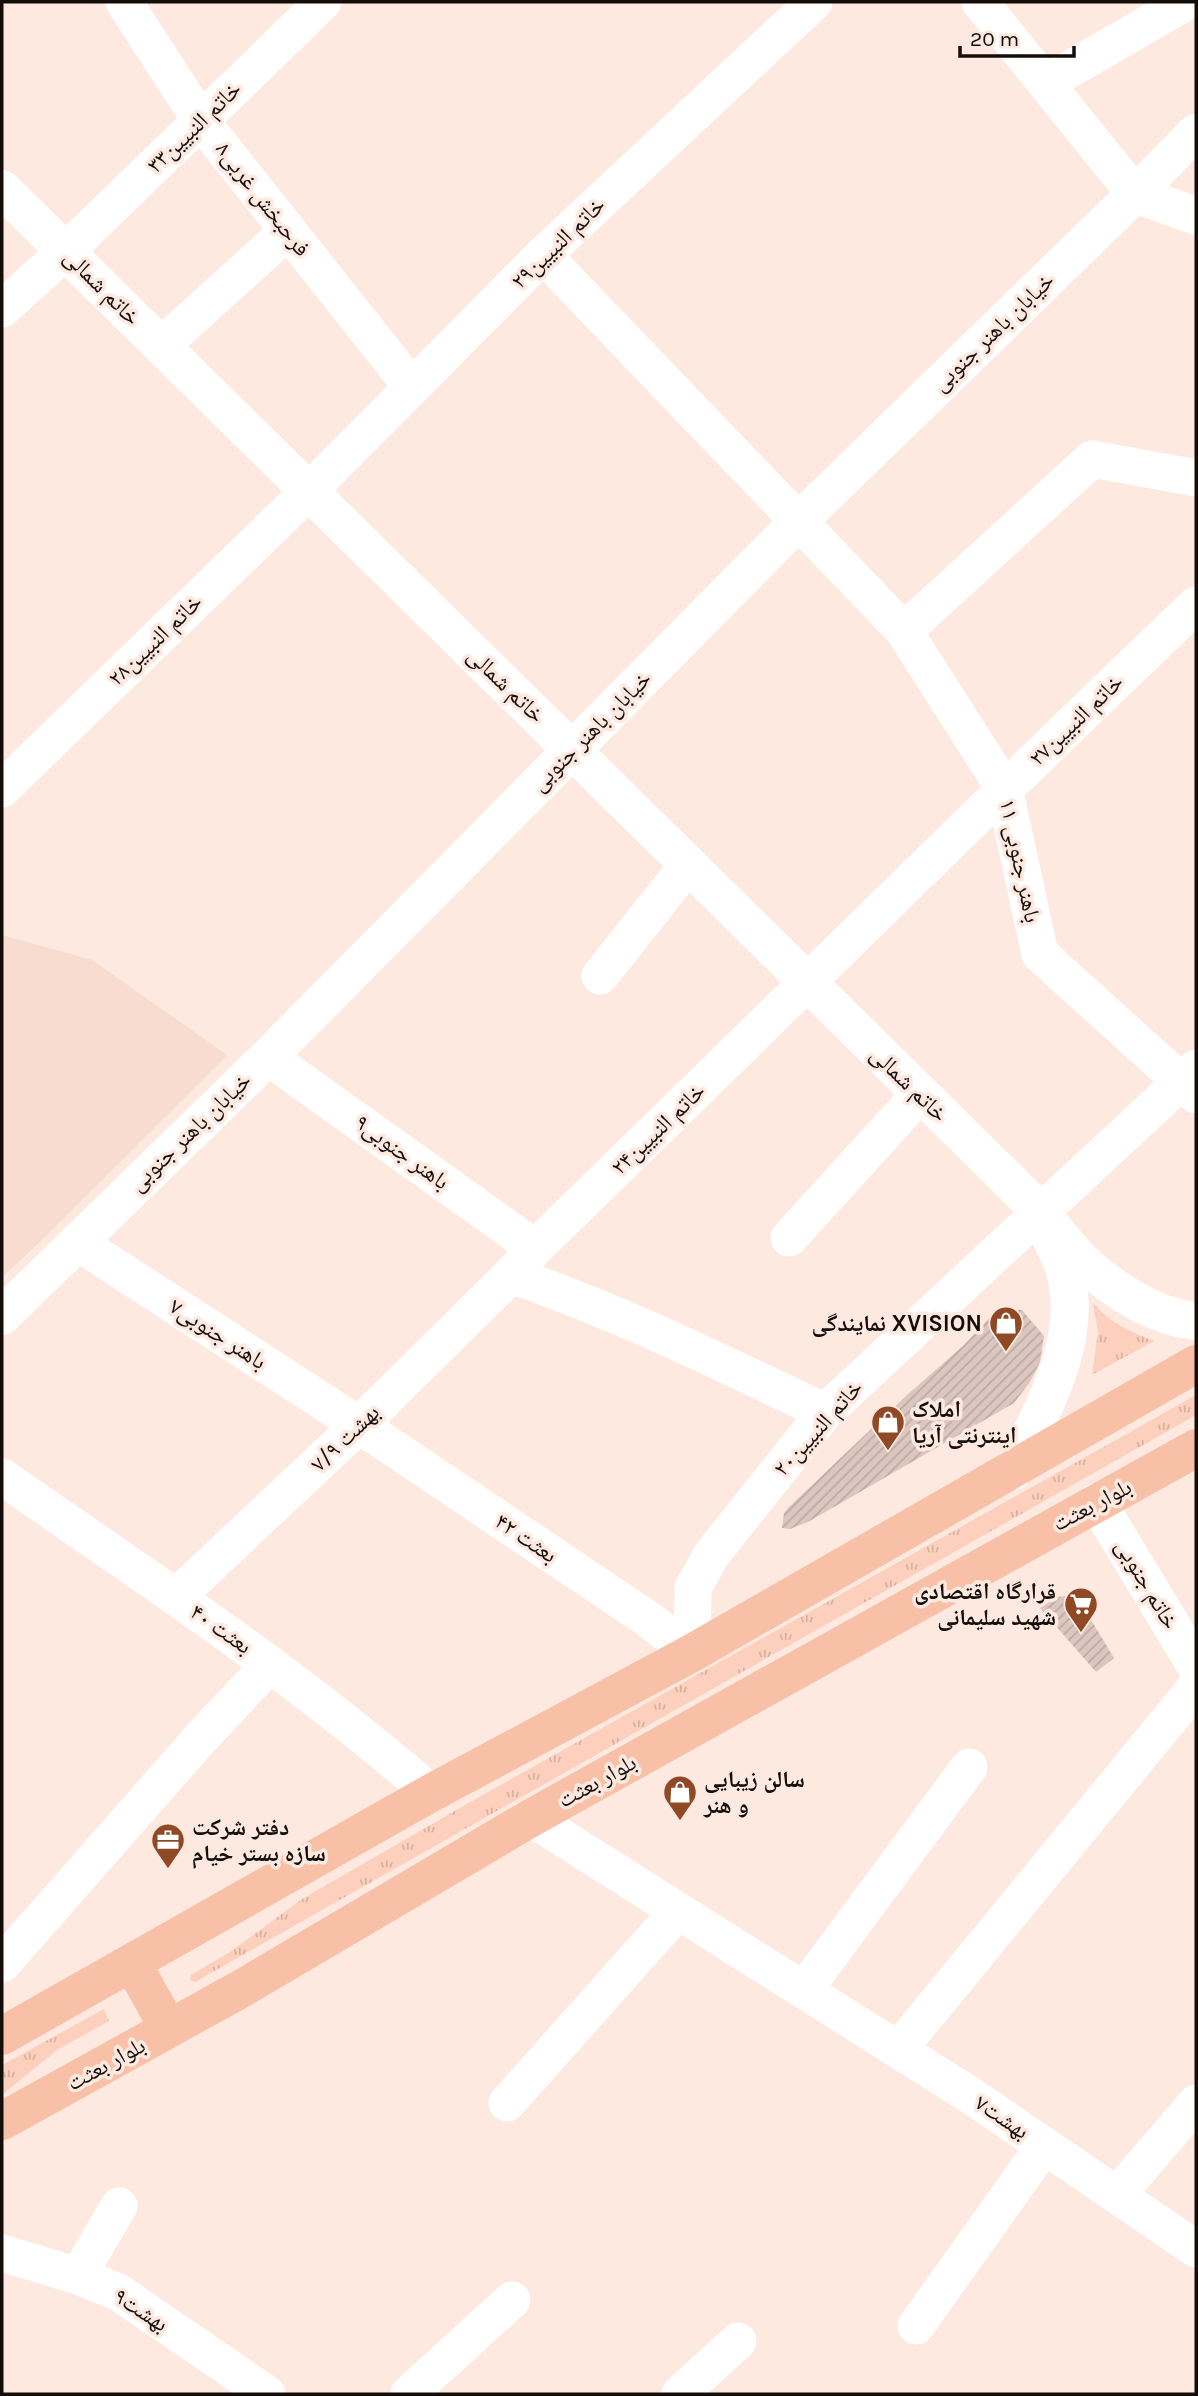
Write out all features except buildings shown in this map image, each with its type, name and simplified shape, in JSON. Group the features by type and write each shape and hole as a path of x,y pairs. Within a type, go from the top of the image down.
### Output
{"main road":[{"path":"2,2036 431,1793 692,1653 1196,1364"},
{"name":"بلوار بعثت","path":"2,2121 239,1990 531,1818 1196,1448"},
{"path":"132,1962 169,2029"}],"street":[{"name":"فرحبخش غربی۸","path":"124,2 201,121 412,387"},
{"name":"خاتم النبیین۳۳","path":"2,309 323,2"},
{"name":"خاتم النبیین۲۹","path":"309,491 543,255 814,2"},
{"path":"981,2 1135,194 1196,216"},
{"path":"1046,83 1186,2"},
{"path":"1135,194 1196,132"},
{"name":"خاتم شمالی","path":"2,189 1040,1211 1082,1261 1111,1285 1147,1307 1176,1320 1196,1321"},
{"name":"خیابان باهنر جنوبی","path":"2,1316 268,1057 799,521 1135,194"},
{"path":"161,346 288,230"},
{"name":"باهنر جنوبی ۱۱","path":"543,255 904,631 1004,788 1040,954 1191,1082"},
{"path":"904,631 1092,459 1196,478"},
{"name":"خاتم النبیین۲۸","path":"2,789 309,491"},
{"name":"خاتم النبیین۲۷","path":"807,984 1004,788 1196,605"},
{"path":"600,976 688,865"},
{"name":"خاتم النبیین۲۴","path":"511,1275 535,1248 807,984"},
{"name":"باهنر جنوبی۹","path":"268,1057 535,1248"},
{"name":"خاتم النبیین۲۰","path":"692,1653 693,1588 712,1555 825,1412 1040,1211 1191,1082"},
{"path":"789,1238 920,1094"},
{"path":"1013,1471 1052,1388 1065,1351 1071,1316 1065,1270 1040,1211"},
{"name":"باهنر جنوبی۷","path":"77,1242 359,1425"},
{"path":"511,1275 673,1340 825,1412"},
{"name":"بهشت ۷/۹","path":"176,1597 359,1425 511,1275"},
{"name":"بعثت ۴۲","path":"359,1425 636,1611 692,1653"},
{"name":"بعثت ۴۰","path":"2,1477 270,1664 394,1760 431,1793"},
{"name":"خاتم جنوبی","path":"1097,1502 1196,1667"},
{"path":"2,1964 198,1740 270,1664"},
{"path":"898,2050 1196,1687"},
{"path":"804,1990 969,1767"},
{"name":"بهشت۷","path":"531,1818 898,2050 1196,2249"},
{"path":"507,2103 678,1911"},
{"path":"1117,2195 1196,2103"},
{"path":"916,2326 1044,2146"},
{"path":"78,2276 119,2206"},
{"name":"بهشت۹","path":"2,2253 78,2276 118,2292 267,2394"},
{"path":"409,2394 512,2300"},
{"path":"680,2394 738,2341"}],"shaded area":[{"path":"2,935 92,960 227,1055 2,1277"}],"green space":[{"path":"1093,1303 1121,1326 1154,1341 1092,1375 1098,1332"},
{"path":"1196,1395 1196,1415 195,1982 190,1980 191,1975 233,1950 302,1899"},
{"path":"104,2009 109,2021 57,2050 2,2095 2,2065"}],"place":[{"name":"نمایندگی XVISION","path":"1006,1353"},
{"name":"املاک اینترنتی آریا","path":"888,1452"},
{"name":"قرارگاه اقتصادی شهید سلیمانی","path":"1081,1634"},
{"name":"سالن زیبایی و هنر","path":"680,1822"},
{"name":"دفتر شرکت سازه بستر خیام","path":"168,1870"}]}
